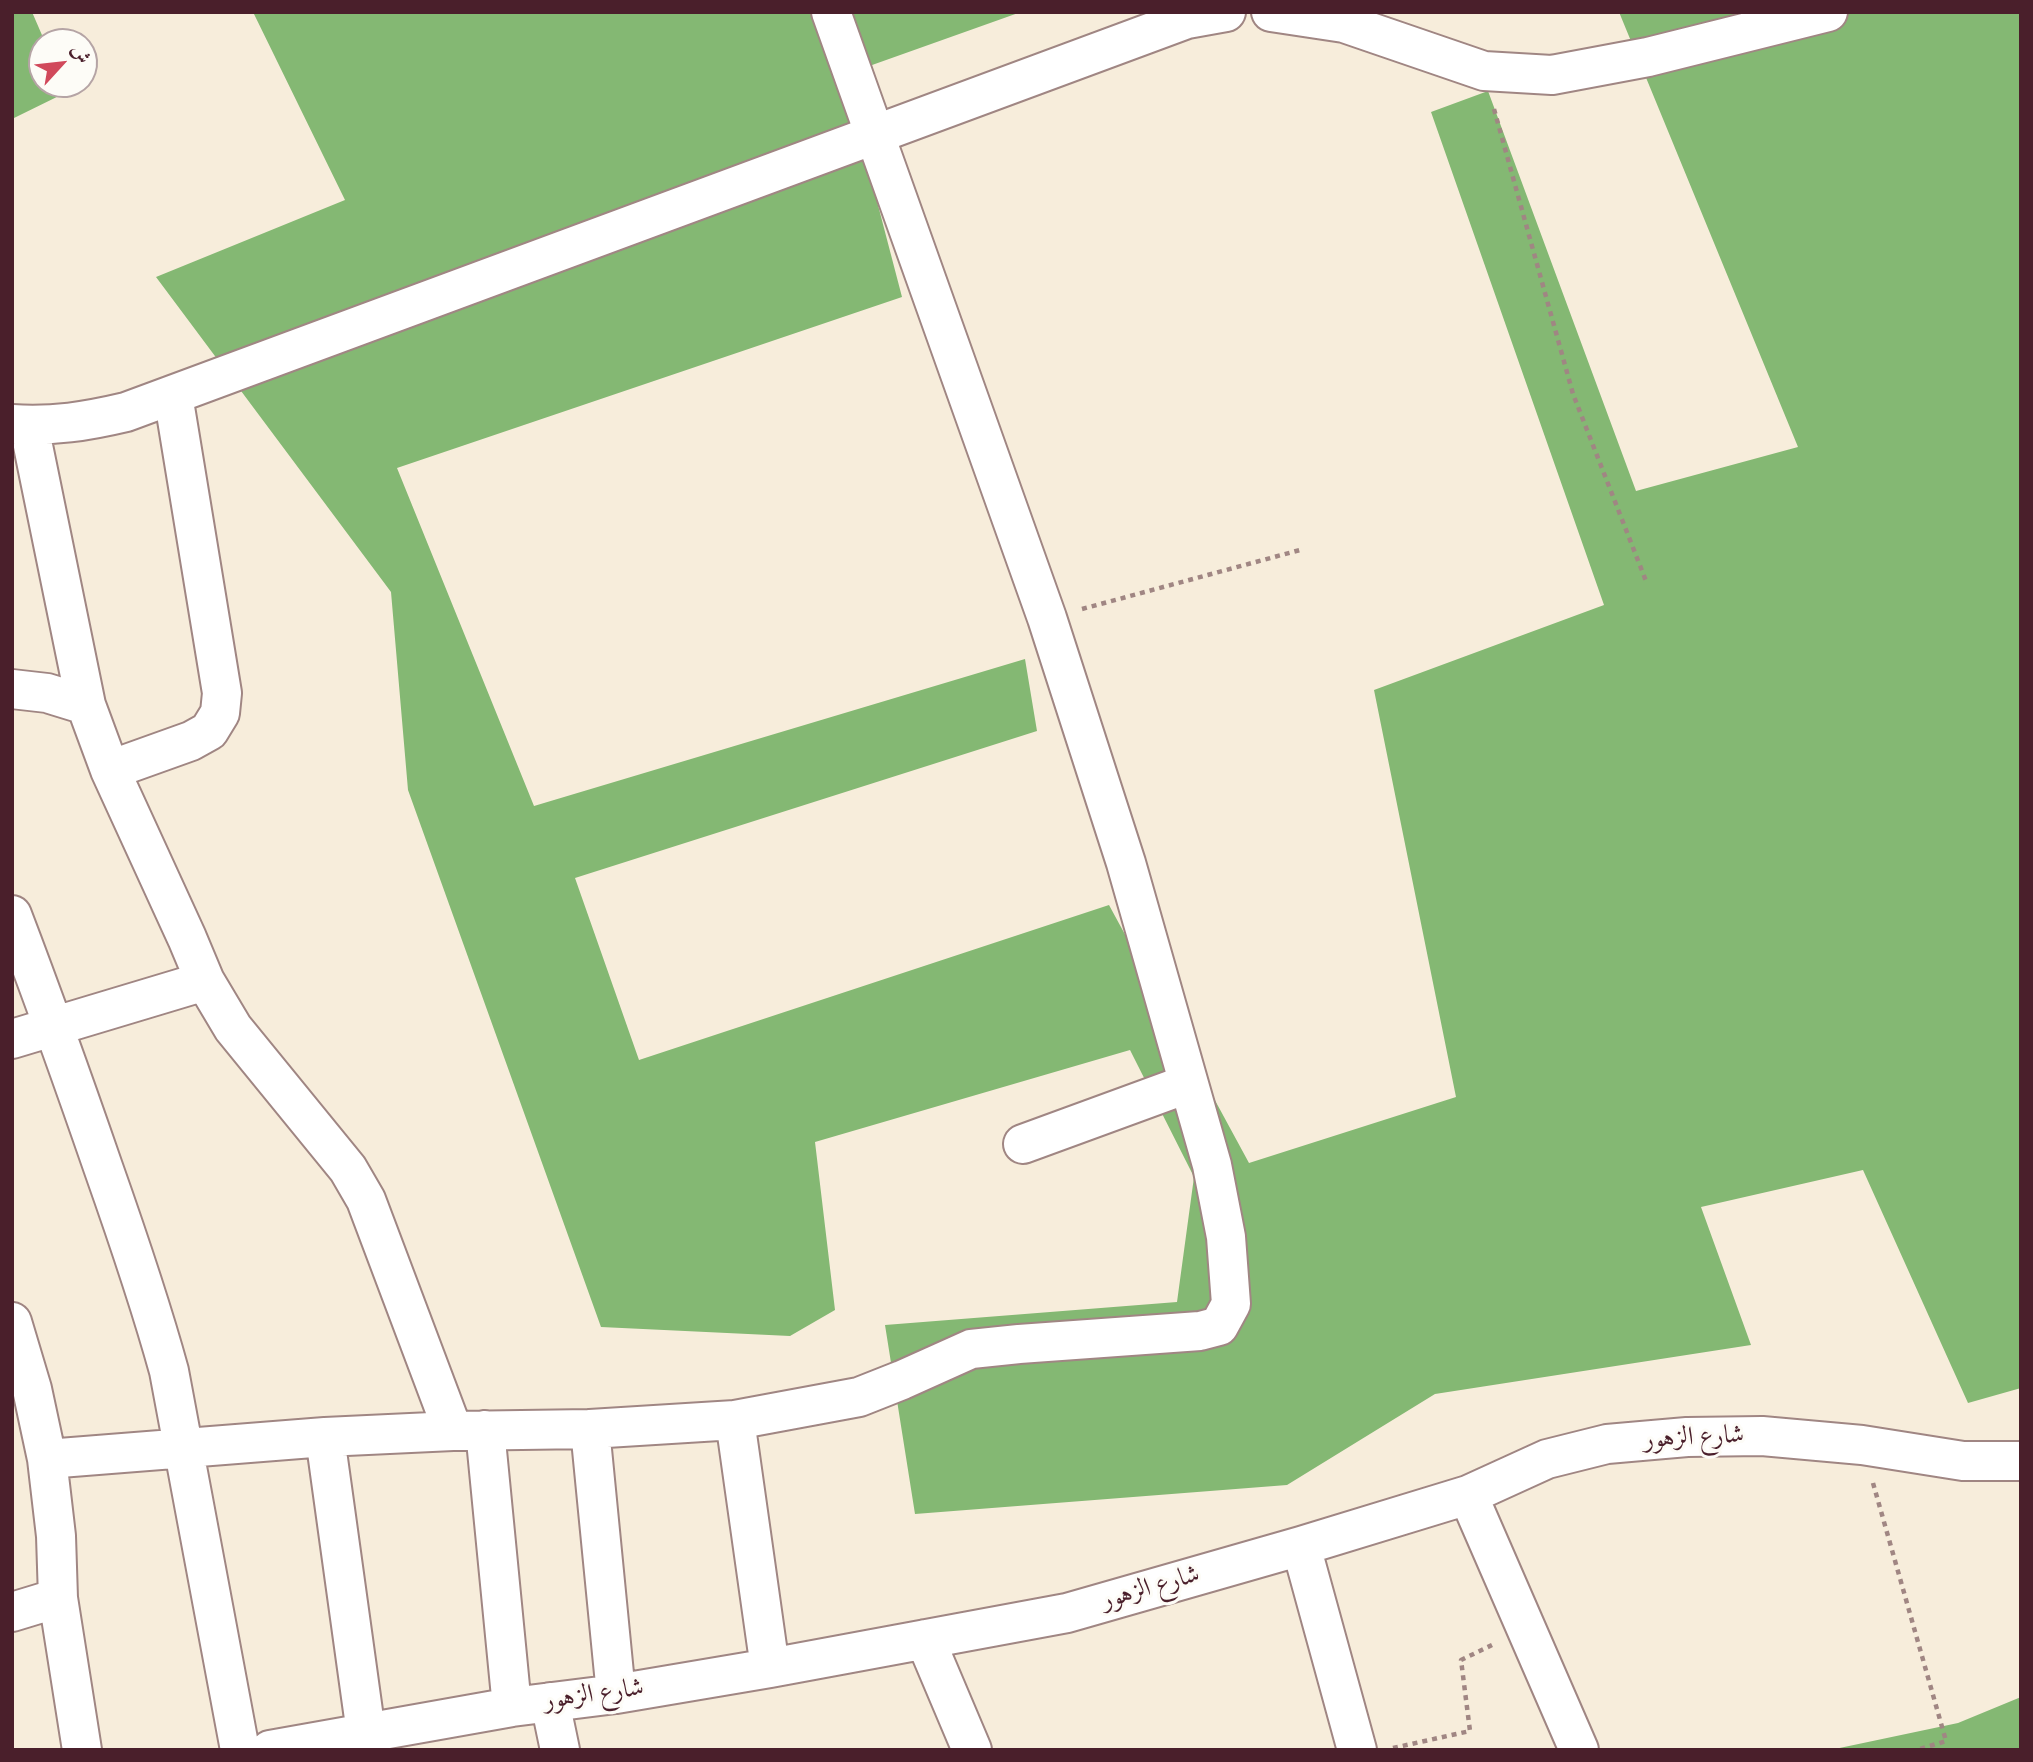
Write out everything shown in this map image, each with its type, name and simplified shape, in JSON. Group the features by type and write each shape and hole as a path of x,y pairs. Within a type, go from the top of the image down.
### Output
{"street":[{"path":"47,1459 325,1437 590,1429 735,1420 859,1397 971,1349 1199,1331 1219,1326 1231,1304 1226,1237 1212,1165 1126,863 1047,618 831,12"},
{"path":"512,1707 469,1431 358,1185 348,1169 233,1028 205,981 110,770 86,705 21,425 79,423 126,412 1187,19 1226,12"},
{"path":"1271,12 1345,18 1484,71 1552,75 1648,57 1828,12"},
{"path":"110,770 191,741 209,731 220,713 222,693 173,395"},
{"path":"12,689 47,693 86,705"},
{"path":"12,915 55,1026 153,1312 169,1371 240,1750"},
{"path":"12,1039 205,981"},
{"path":"1023,1144 1188,1084"},
{"path":"12,1322 32,1389 47,1459 56,1536 58,1598 82,1750"},
{"path":"735,1420 771,1668"},
{"path":"590,1429 616,1694"},
{"name":"شارع الزهور","path":"270,1750 512,1707 616,1694 771,1668 1067,1613 1468,1495 1547,1460 1606,1444 1686,1437 1762,1436 1862,1446 1963,1461 2021,1461"},
{"path":"325,1437 366,1733"},
{"path":"1468,1495 1579,1750"},
{"path":"1301,1546 1357,1750"},
{"path":"12,1612 58,1598"},
{"path":"925,1639 972,1750"},
{"path":"550,1702 560,1750"}],"path":[{"path":"1484,71 1573,394 1646,581"},
{"path":"1047,618 1300,550"},
{"path":"1862,1446 1946,1741 1917,1750"},
{"path":"1386,1750 1470,1731 1461,1660 1527,1627"}],"green space":[{"path":"12,12 32,12 39,28 28,28 28,98 55,98 12,119"},
{"path":"253,12 1021,12 844,75 902,297 397,468 534,806 1025,659 1037,731 575,878 639,1060 1109,905 1249,1163 1456,1097 1374,690 1604,605 1431,112 1488,91 1636,491 1798,447 1619,12 2021,12 2021,1388 1968,1403 1863,1170 1701,1207 1751,1345 1435,1394 1287,1485 915,1514 885,1325 1177,1302 1194,1177 1130,1050 815,1142 835,1310 790,1336 601,1327 408,790 391,592 156,277 345,200"},
{"path":"2021,1697 2021,1750 1830,1750 1958,1723"}]}
